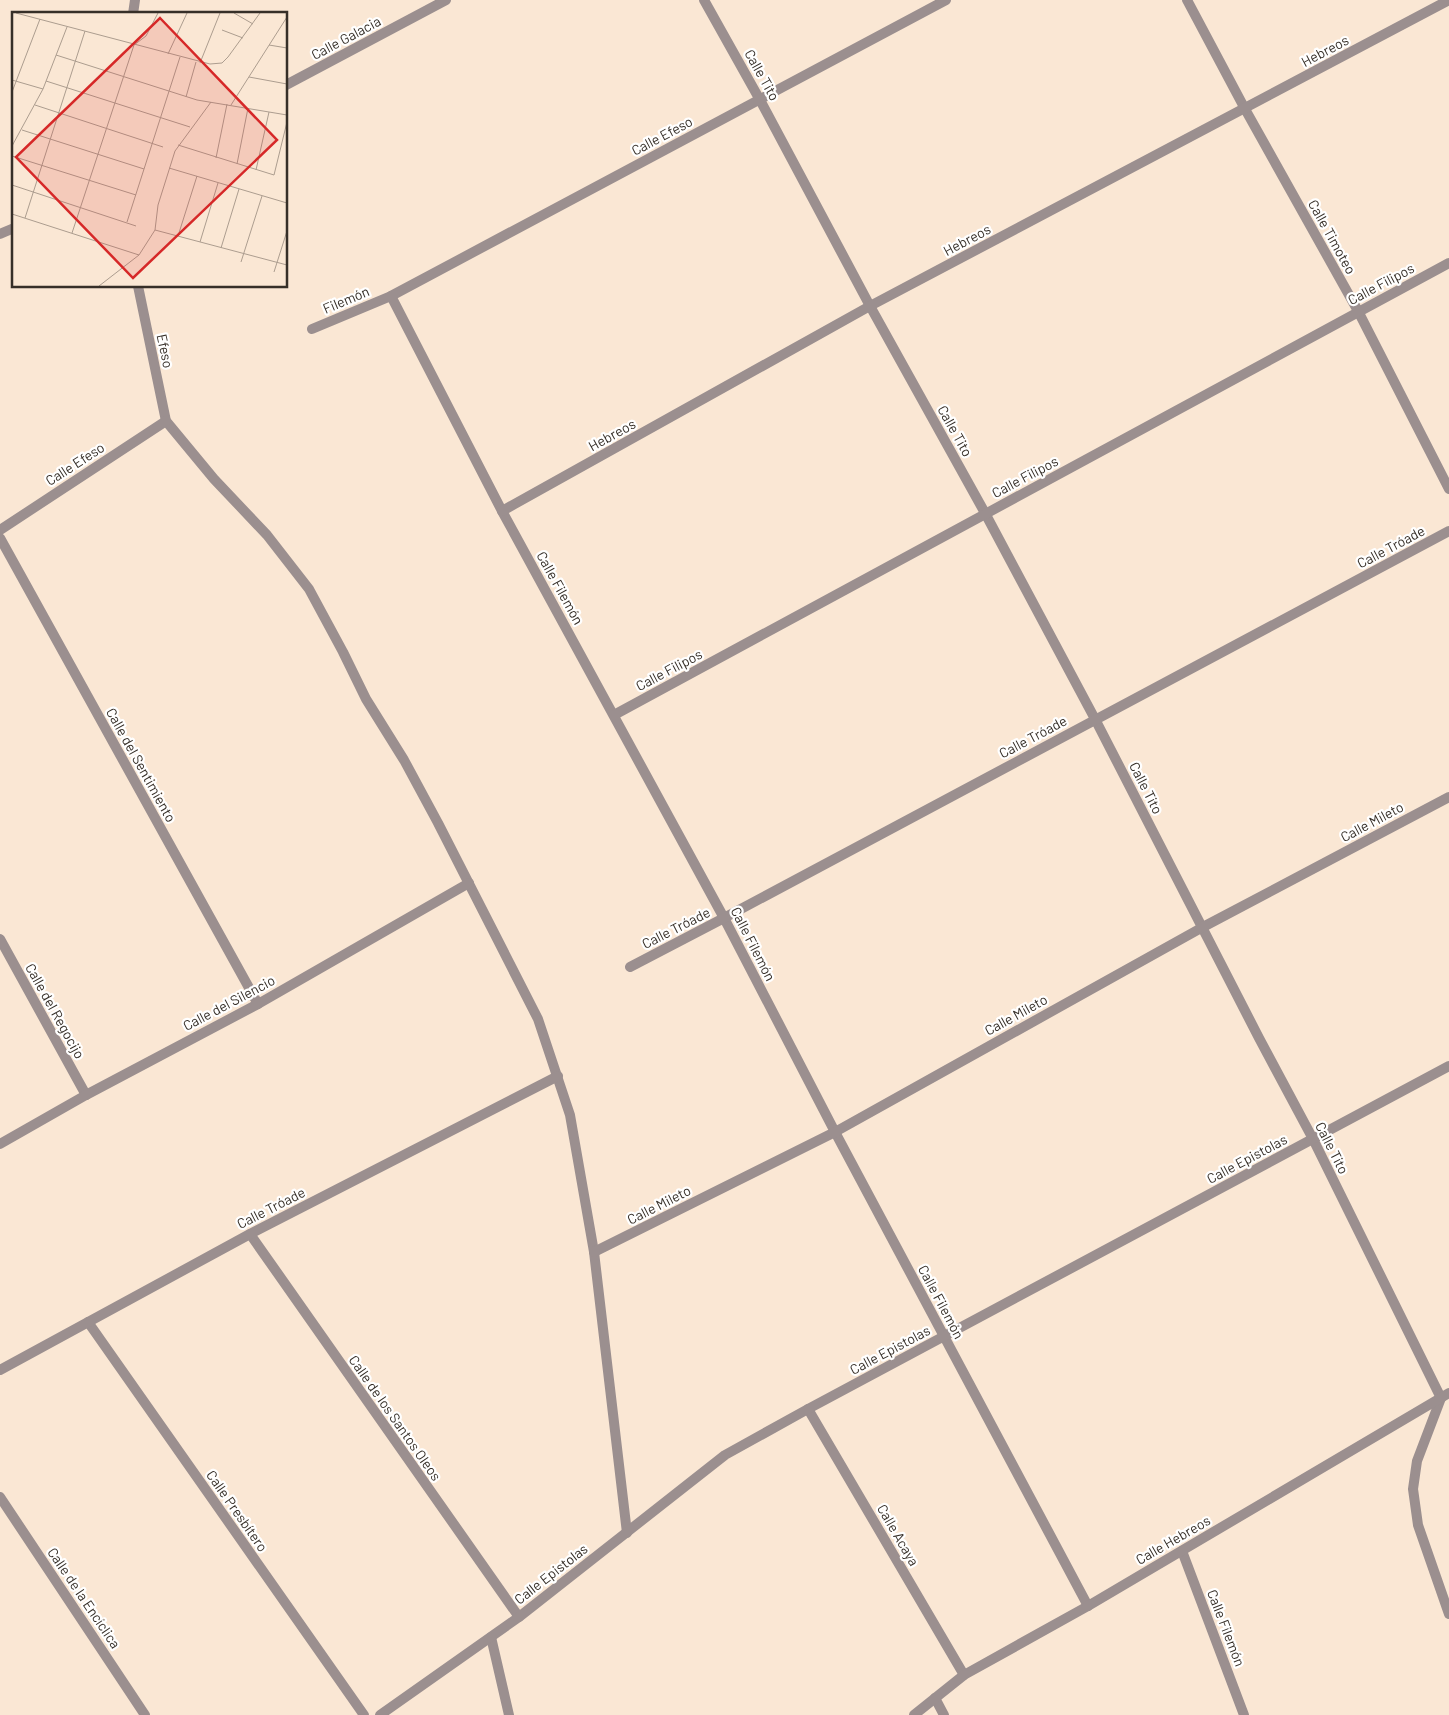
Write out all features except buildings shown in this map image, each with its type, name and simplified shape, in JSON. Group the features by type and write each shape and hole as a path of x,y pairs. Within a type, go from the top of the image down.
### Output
{"street":[{"name":"Calle Galacia","path":"288,84 446,0"},
{"name":"Calle Tito","path":"704,0 1095,719 1445,1395"},
{"name":"Calle Efeso","path":"391,296 946,0"},
{"name":"Calle Timoteo","path":"1188,0 1245,109 1358,311 1449,489"},
{"name":"Hebreos","path":"502,511 870,306 1449,0"},
{"path":"0,234 12,229"},
{"name":"Calle Filipos","path":"614,715 1358,311 1449,264"},
{"name":"Efeso","path":"138,288 166,421"},
{"name":"Filemón","path":"312,329 391,296"},
{"name":"Calle Filemón","path":"391,296 502,511 724,918 835,1132 1088,1606"},
{"name":"Calle Efeso","path":"0,530 166,421"},
{"path":"166,421 214,479 267,535 309,589 366,699 404,760 469,882 538,1019 570,1115 594,1252 627,1533"},
{"name":"Calle Tróade","path":"630,967 1449,531"},
{"name":"Calle del Sentimiento","path":"0,538 258,1004"},
{"name":"Calle Mileto","path":"594,1252 835,1132 1203,927 1449,797"},
{"name":"Calle del Silencio","path":"0,1144 86,1095 258,1004 469,882"},
{"name":"Calle del Regocijo","path":"0,939 86,1095"},
{"name":"Calle Epistolas","path":"380,1715 519,1617 724,1456 808,1409 1449,1066"},
{"name":"Calle Tróade","path":"0,1370 250,1234 558,1076"},
{"name":"Calle de los Santos Oleos","path":"250,1234 519,1617"},
{"name":"Calle Presbítero","path":"88,1322 364,1715"},
{"path":"1445,1395 1417,1461 1413,1490 1418,1525 1449,1614"},
{"name":"Calle Hebreos","path":"914,1715 964,1675 1088,1606 1445,1395"},
{"name":"Calle Acaya","path":"808,1409 964,1675"},
{"name":"Calle de la Encíclica","path":"0,1497 145,1715"},
{"name":"Calle Filemón","path":"1182,1551 1244,1715"},
{"path":"490,1637 509,1715"},
{"path":"935,1698 944,1715"}]}
